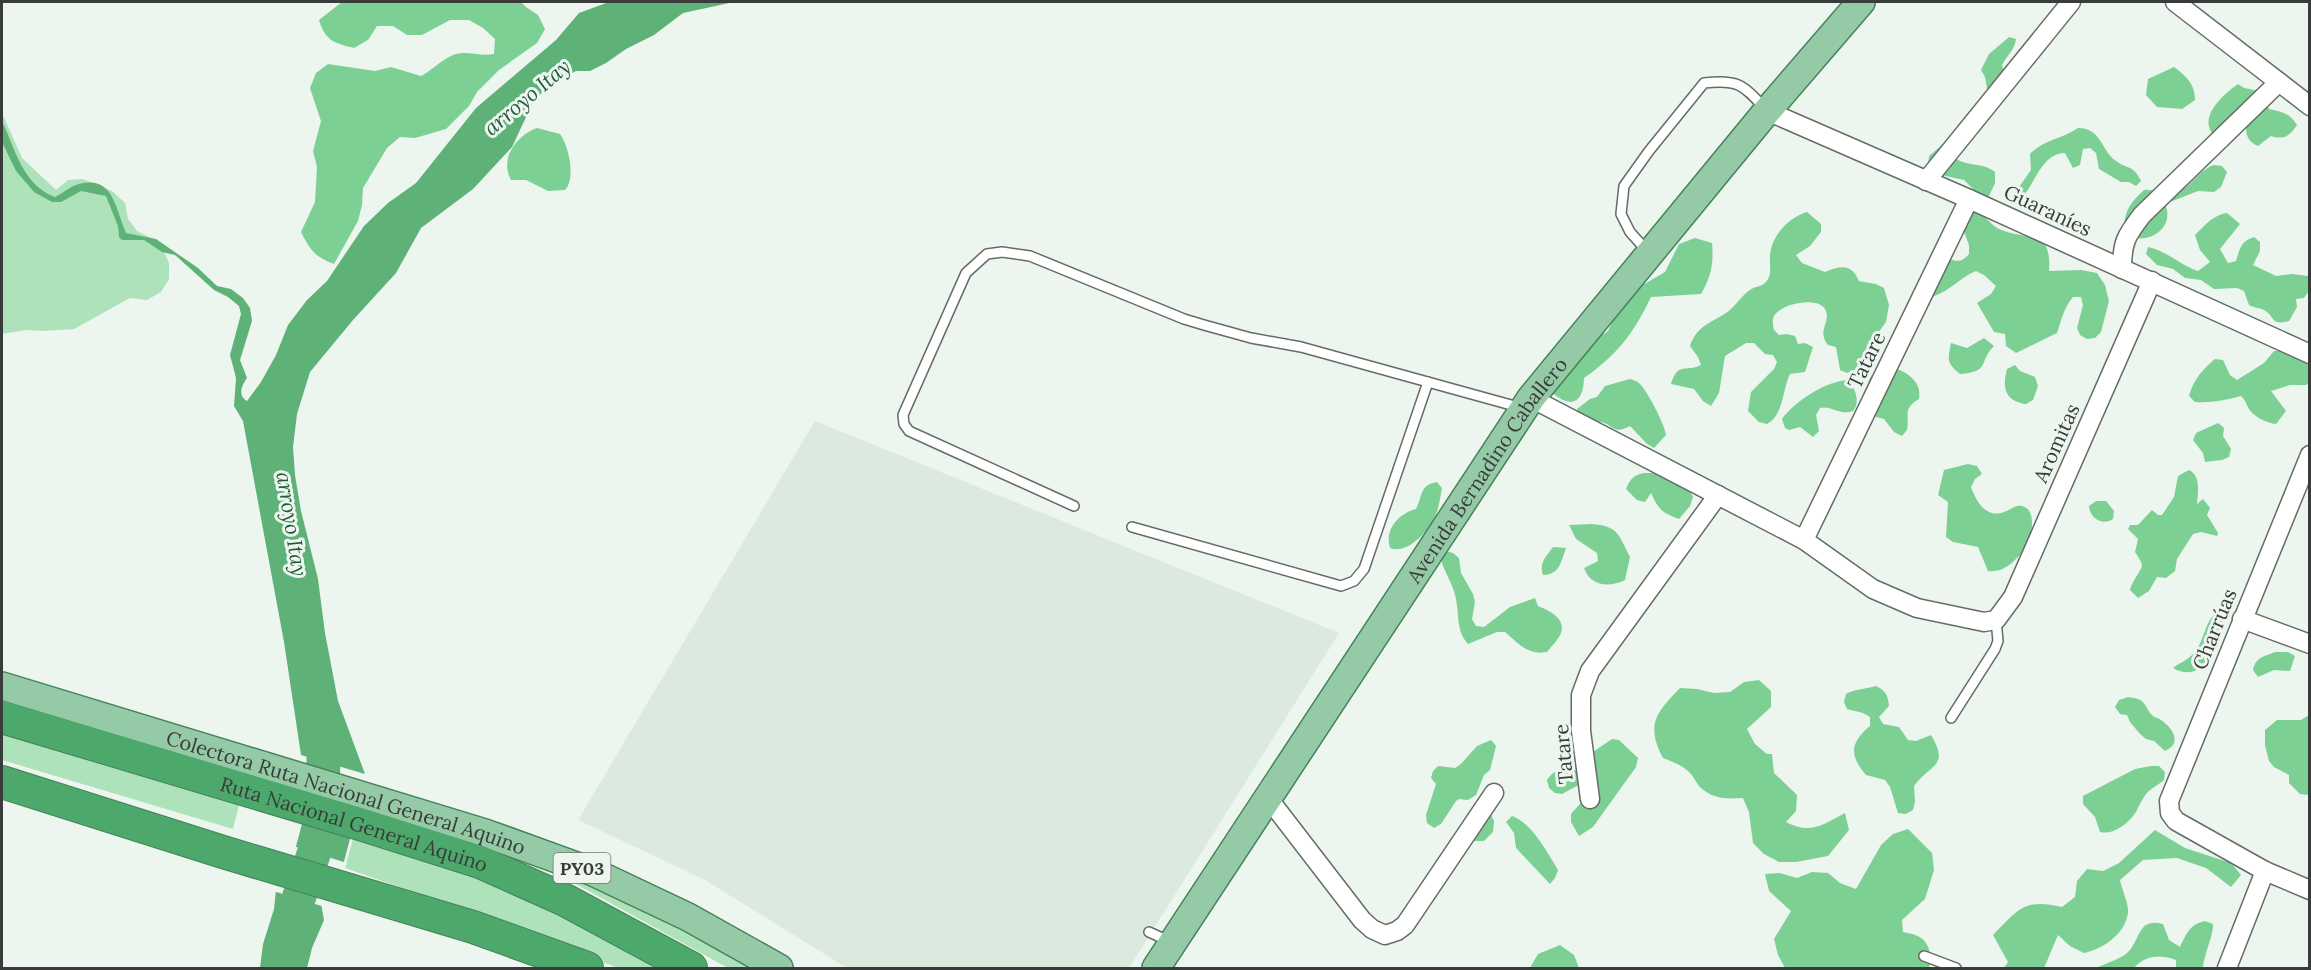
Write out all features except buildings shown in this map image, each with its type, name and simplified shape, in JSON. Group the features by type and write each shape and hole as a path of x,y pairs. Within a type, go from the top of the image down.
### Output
{"highway":[{"name":"Ruta Nacional General Aquino","path":"2,717 246,775 367,812 565,900 691,969"},
{"path":"2,782 223,852 473,927 586,969"}],"main road":[{"name":"Avenida Bernadino Caballero","path":"1156,969 1161,937 1268,798 1528,403 1767,111 1861,2"},
{"name":"Colectora Ruta Nacional General Aquino","path":"2,686 246,775"},
{"name":"Colectora Ruta Nacional General Aquino","path":"367,812 485,833 593,872 688,917 780,969"},
{"path":"348,888 551,969"}],"street":[{"path":"1926,181 2072,2"},
{"path":"2175,2 2310,105"},
{"path":"2122,269 2122,248 2128,233 2142,215 2279,82"},
{"name":"Guaraníes","path":"1767,111 1969,199 2310,354"},
{"name":"Tatare","path":"1804,540 1969,199"},
{"name":"Aromitas","path":"1996,620 2013,597 2152,281"},
{"path":"1528,403 1718,495 1804,540 1873,589 1917,608 1984,622 1996,620"},
{"name":"Charrúas","path":"2265,872 2176,821 2170,813 2169,801 2310,454"},
{"name":"Tatare","path":"1590,799 1581,731 1581,695 1590,671 1718,495"},
{"path":"2242,619 2310,644"},
{"path":"1268,798 1362,920 1372,929 1385,935 1405,925 1494,793"},
{"path":"2227,969 2265,872 2310,890"}],"lane":[{"path":"1649,254 1630,232 1621,214 1624,186 1695,93 1704,83 1726,81 1738,83 1750,92 1767,111"},
{"path":"1074,506 909,431 904,424 903,415 966,273 987,254 1002,252 1030,256 1184,319 1251,338 1291,345 1428,382 1528,403"},
{"path":"1132,527 1341,586 1354,581 1364,569 1428,382"},
{"path":"1951,718 1995,649 1998,641 1996,620"},
{"path":"1924,956 1956,969"}],"shaded area":[{"path":"342,2 521,2 538,15 545,29 537,43 499,70 446,129 415,138 400,137 387,148 363,188 358,221 334,264 322,259 314,252 301,232 315,202 317,167 313,151 321,121 310,88 316,73 328,64 375,71 391,67 421,76 458,53 494,54 495,39 483,28 469,20 450,20 422,35 407,35 393,26 377,26 368,40 354,48 331,40 324,32 319,20"},
{"path":"2009,37 2016,39 2014,46 2002,65 2004,72 1988,94 1985,77 1981,70 1989,54"},
{"path":"2174,67 2189,81 2195,100 2182,109 2157,107 2146,95 2148,79"},
{"path":"2238,84 2244,88 2260,91 2269,109 2282,112 2292,118 2297,125 2292,132 2283,137 2271,136 2258,146 2249,139 2246,127 2234,136 2218,139 2211,132 2209,117 2224,95"},
{"path":"2,113 22,158 56,190 68,180 83,179 112,191 125,203 128,219 137,231 151,238 163,249 169,263 169,279 161,292 147,300 130,298 74,329 26,330 2,334"},
{"path":"1970,121 1955,158 1995,172 1995,183 1988,198 1980,196 1964,180 1941,175 1928,165 1929,156"},
{"path":"537,128 560,134 563,139 571,171 565,190 548,191 526,180 511,180 507,164 512,148 523,136"},
{"path":"2078,128 2086,129 2097,136 2111,157 2133,170 2141,181 2136,186 2129,182 2121,182 2099,169 2096,153 2090,148 2083,149 2080,165 2073,168 2065,153 2057,154 2044,164 2020,200 2012,197 2031,170 2030,154 2035,149"},
{"path":"2214,165 2222,166 2227,172 2221,187 2214,192 2198,191 2165,204 2167,218 2161,230 2156,234 2136,238 2124,226 2130,206 2144,190 2170,193 2180,191 2203,171"},
{"path":"1973,210 1999,229 2036,238 2042,242 2047,248 2049,271 2081,270 2097,273 2105,285 2109,301 2101,332 2095,338 2087,339 2080,335 2077,328 2083,305 2081,297 2073,297 2065,310 2057,333 2016,353 2006,346 2005,334 1994,332 1977,303 1991,294 1996,286 1976,271 1940,294 1927,298 1949,259 1960,261 1969,254 1969,245 1963,229"},
{"path":"1807,212 1821,224 1821,232 1810,246 1796,255 1802,263 1825,272 1841,267 1849,269 1859,281 1884,288 1889,305 1886,322 1871,343 1862,367 1847,373 1840,370 1836,347 1828,345 1823,335 1827,313 1821,305 1807,302 1783,308 1773,318 1774,330 1779,335 1795,336 1798,344 1805,343 1813,347 1805,372 1790,374 1777,415 1767,424 1759,422 1748,411 1751,392 1774,369 1777,362 1773,355 1765,354 1754,343 1746,343 1725,356 1719,393 1711,406 1703,401 1694,389 1671,384 1679,370 1701,365 1690,346 1697,333 1730,310 1747,292 1766,282 1770,273 1771,248 1778,234 1793,218"},
{"path":"2227,213 2240,224 2220,249 2228,263 2236,261 2244,243 2254,237 2260,242 2260,251 2253,265 2276,276 2292,274 2308,276 2309,291 2304,298 2296,299 2297,307 2289,321 2276,322 2264,310 2249,305 2244,291 2237,288 2214,289 2201,280 2185,278 2173,269 2157,265 2146,254 2148,247 2155,249 2198,271 2210,262 2200,250 2195,235 2213,218"},
{"path":"1695,238 1712,243 1711,270 1701,294 1651,297 1624,342 1606,361 1584,378 1583,388 1577,400 1572,402 1560,399 1547,388 1574,353 1608,331 1624,296 1665,272 1679,244"},
{"path":"1984,338 1994,346 1983,365 1976,371 1960,374 1949,360 1951,343 1967,348"},
{"path":"2274,351 2282,351 2309,364 2309,383 2290,385 2271,391 2286,411 2276,424 2254,415 2241,396 2218,401 2195,402 2189,396 2199,375 2215,359 2223,360 2230,375 2237,380 2264,363"},
{"path":"2015,365 2020,371 2035,377 2038,386 2033,400 2026,404 2009,397 2005,388 2007,369"},
{"path":"1887,367 1905,373 1915,381 1918,387 1919,399 1910,406 1907,430 1902,436 1894,432 1884,419 1872,416 1868,400 1869,380 1872,375 1884,371"},
{"path":"1630,379 1638,382 1642,387 1665,430 1666,435 1654,448 1630,426 1620,430 1601,422 1585,424 1579,417 1577,409 1590,399 1597,397 1605,386"},
{"path":"1848,380 1856,395 1857,403 1853,411 1844,412 1820,408 1816,415 1819,431 1813,437 1800,427 1789,430 1785,428 1782,419 1795,405 1821,388"},
{"path":"815,421 1339,633 1129,968 847,968 705,880 578,820"},
{"path":"2218,423 2224,428 2223,436 2231,449 2229,457 2205,462 2203,453 2193,440 2196,433"},
{"path":"1968,464 1977,466 1982,474 1975,479 1971,487 1979,503 1987,511 1998,514 2022,506 2030,513 2032,520 2031,534 2023,552 2013,562 1998,570 1988,571 1978,547 1953,542 1946,537 1948,502 1938,495 1944,470"},
{"path":"2189,470 2197,480 2197,504 2203,499 2210,508 2207,515 2218,533 2217,536 2201,532 2193,534 2177,559 2175,571 2166,578 2157,577 2149,591 2138,598 2130,590 2142,564 2135,552 2138,539 2128,529 2130,525 2138,525 2152,510 2162,515 2174,497 2178,476"},
{"path":"1644,473 1662,474 1689,490 1693,497 1690,506 1679,519 1661,510 1651,493 1645,502 1637,500 1626,489 1633,478"},
{"path":"1437,482 1442,488 1435,517 1428,529 1404,548 1390,548 1389,535 1394,523 1404,514 1416,509 1424,488"},
{"path":"2096,501 2106,501 2114,511 2113,519 2105,522 2094,518 2089,506"},
{"path":"1591,524 1612,529 1620,537 1630,557 1625,580 1613,584 1601,584 1595,582 1587,574 1584,568 1598,561 1597,553 1576,539 1569,525"},
{"path":"1553,547 1566,548 1556,570 1543,575 1543,563"},
{"path":"1446,551 1459,558 1461,573 1475,602 1472,619 1476,626 1484,627 1510,607 1535,598 1538,606 1559,619 1562,628 1560,635 1547,652 1529,650 1505,632 1497,632 1468,644 1459,627 1455,595 1441,559"},
{"path":"2217,612 2224,616 2209,658 2194,671 2184,672 2173,668 2189,658 2197,649 2209,621"},
{"path":"2275,652 2288,652 2295,656 2290,671 2274,670 2258,677 2253,670 2256,662"},
{"path":"1759,680 1771,691 1771,707 1747,729 1755,744 1767,754 1772,754 1774,773 1797,795 1796,811 1786,822 1810,828 1823,825 1845,813 1849,830 1828,856 1796,862 1779,862 1764,854 1753,843 1749,812 1743,798 1725,798 1709,794 1685,769 1663,758 1658,746 1654,727 1656,719 1665,704 1680,688 1714,693 1730,692 1744,682"},
{"path":"1876,686 1884,692 1889,702 1889,706 1879,717 1883,724 1899,727 1908,740 1916,741 1931,735 1939,753 1936,764 1914,786 1913,810 1906,814 1898,813 1890,787 1885,780 1866,775 1860,768 1855,755 1855,744 1870,726 1870,717 1847,709 1844,702 1846,694"},
{"path":"2128,697 2142,701 2153,716 2170,728 2175,740 2170,748 2165,751 2154,741 2146,739 2130,722 2127,715 2120,714 2115,707 2119,700"},
{"path":"2309,715 2309,795 2300,794 2289,783 2289,775 2274,767 2269,761 2265,745 2265,730 2277,720 2301,720"},
{"path":"2,729 240,801 233,829 2,760"},
{"path":"1612,739 1619,740 1638,758 1636,767 1593,827 1579,836 1571,822 1571,814 1586,797 1584,788 1577,786 1562,794 1555,793 1549,788 1547,780 1559,770 1584,770 1584,758"},
{"path":"1491,740 1496,746 1490,770 1484,775 1476,795 1468,800 1456,801 1441,824 1434,828 1427,823 1426,815 1436,784 1431,778 1433,771 1438,766 1455,768 1477,746"},
{"path":"2159,766 2165,772 2164,780 2146,794 2126,823 2114,831 2100,832 2095,817 2083,804 2083,796 2135,769"},
{"path":"1490,813 1494,821 1493,832 1484,841 1474,841 1469,835"},
{"path":"1512,816 1532,831 1558,870 1550,884 1516,848 1514,833 1506,822"},
{"path":"1908,829 1932,853 1934,870 1925,899 1902,920 1903,932 1920,937 1927,944 1932,962 1928,968 1785,968 1778,955 1774,939 1791,911 1769,891 1765,874 1780,873 1797,878 1812,872 1828,873 1840,883 1856,889 1881,845 1893,834"},
{"path":"2155,830 2185,848 2231,863 2241,875 2231,887 2206,868 2177,858 2143,860 2120,880 2128,913 2122,928 2112,940 2084,953 2070,946 2058,935 2044,968 2004,968 2008,962 1993,935 2009,918 2030,905 2062,907 2075,897 2077,881 2087,869 2103,871 2119,863"},
{"path":"354,835 525,894 668,968 618,968 345,868"},
{"path":"528,861 595,888 728,953 753,968 728,968 576,884"},
{"path":"2205,921 2213,924 2213,928 2203,968 2176,968 2176,960 2159,956 2143,960 2134,968 2097,968 2127,953 2145,926 2149,924 2163,924 2169,940 2180,947 2192,927"},
{"path":"1560,945 1574,955 1579,968 1530,968 1538,954"}],"water":[{"path":"609,2 734,2 683,13 654,35 626,49 606,63 590,71 576,71 552,84 534,100 512,147 473,189 421,228 396,273 310,372 297,414 293,447 295,475 301,511 318,579 325,633 338,701 365,774 301,755 284,642 243,421 234,406 236,378 230,355 241,314 239,306 214,290 175,255 162,252 144,240 122,240 106,196 81,191 61,202 52,202 34,192 16,171 2,142 2,121 27,175 44,191 55,197 76,185 98,184 111,195 126,233 156,239 198,268 217,286 231,289 243,298 250,308 252,321 240,360 247,378 241,393 247,401 276,355 288,325 307,300 327,281 364,226 388,203 416,183 476,108 556,40 579,13"},
{"path":"303,820 351,835 342,869 294,854"},
{"path":"276,890 321,904 324,920 312,948 307,968 260,968 263,944 274,909"}],"pier":[{"path":"152,715 244,742 246,746 244,748 150,721"},
{"path":"293,846 347,863 341,872 293,856 291,854"},
{"path":"277,888 322,902 325,907 273,891"}],"waterway":[{"name":"arroyo Itay","path":"279,968 287,933 321,832 325,716"}]}
